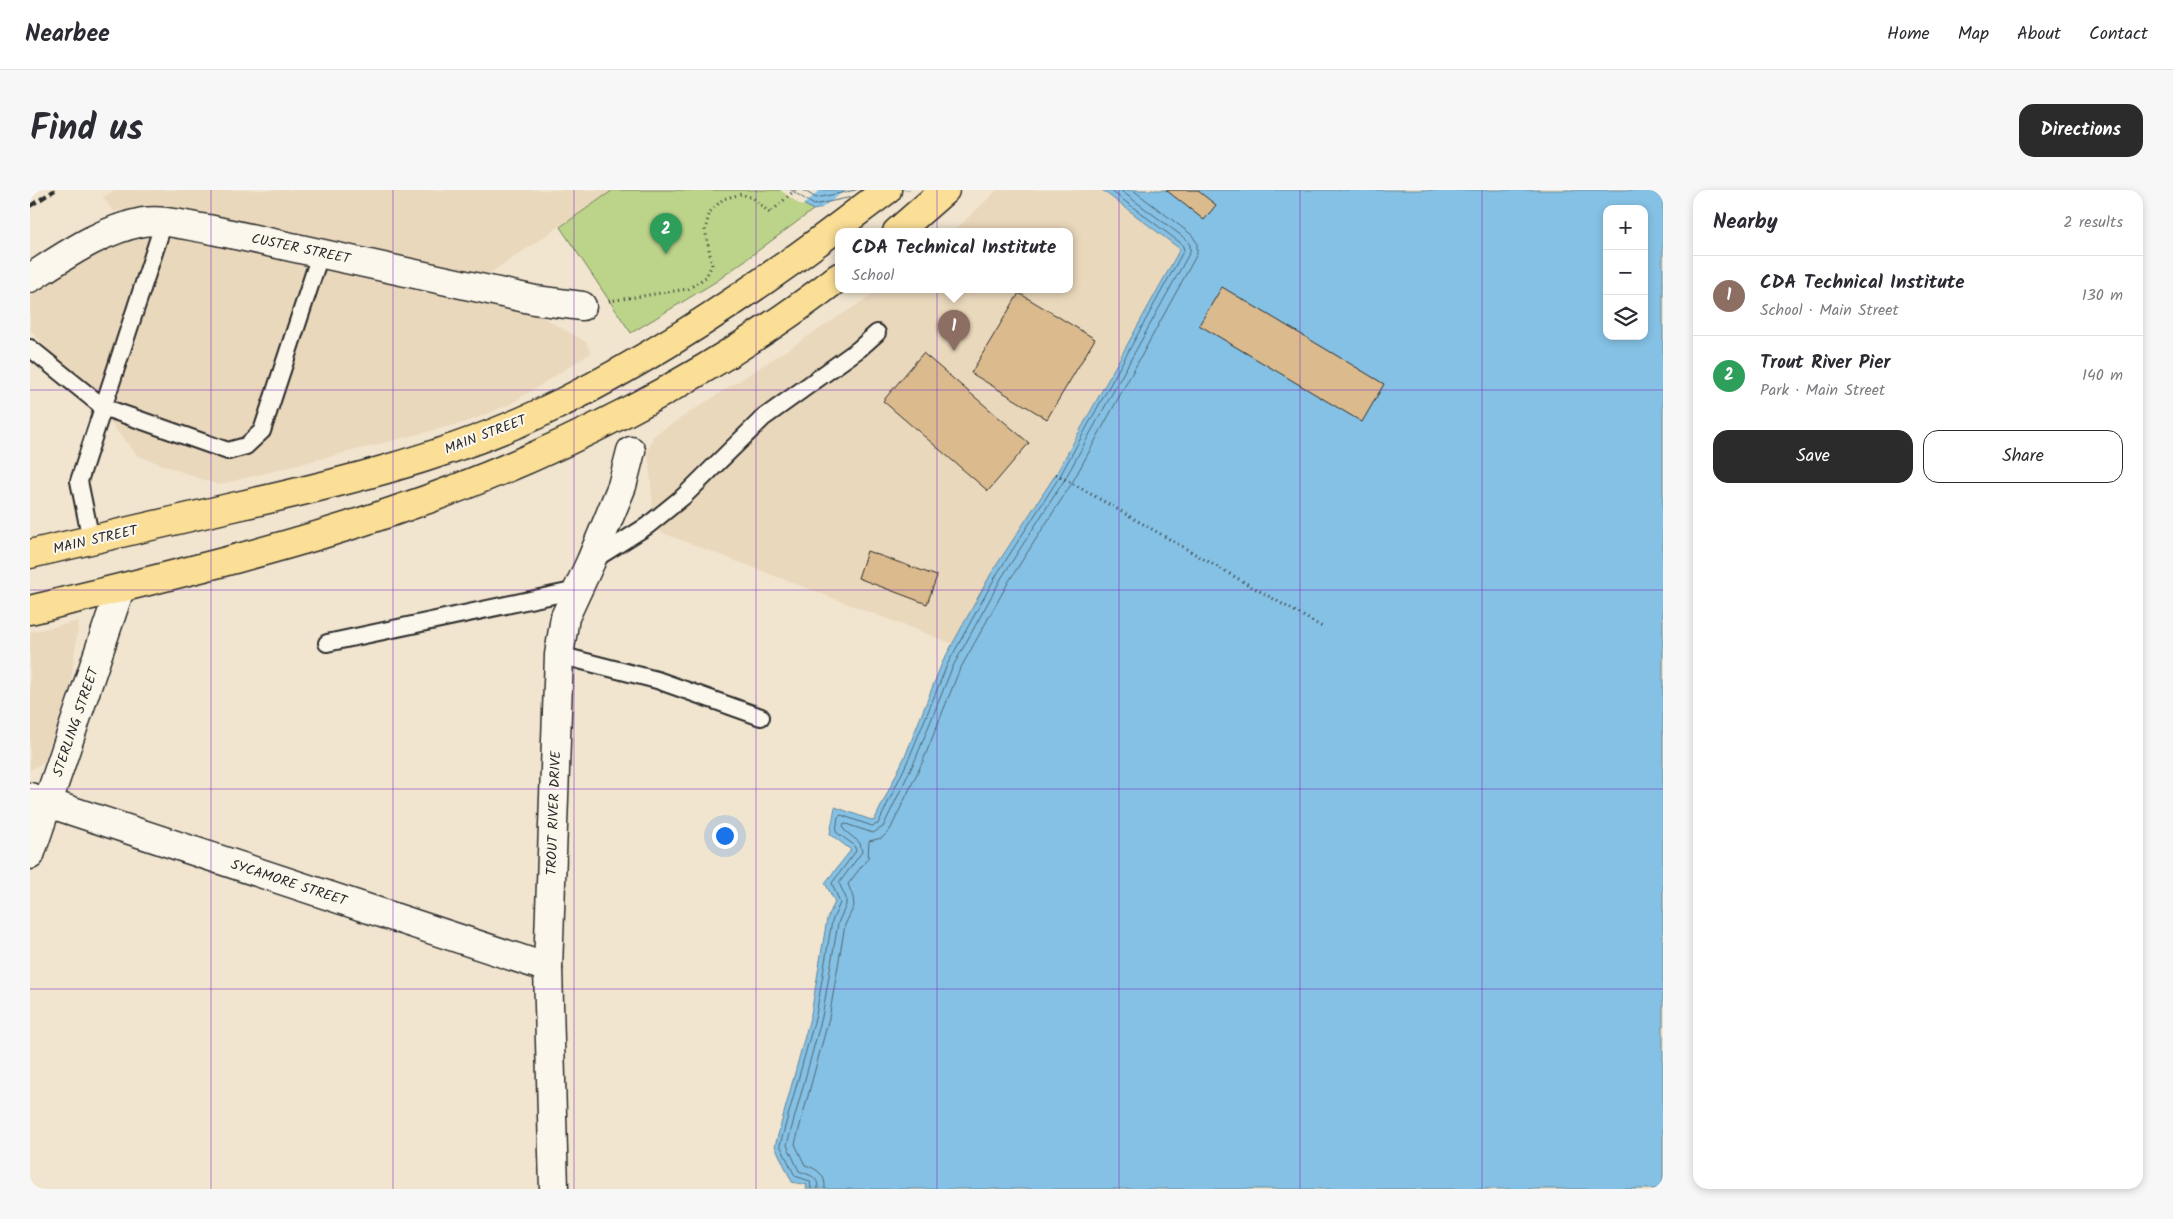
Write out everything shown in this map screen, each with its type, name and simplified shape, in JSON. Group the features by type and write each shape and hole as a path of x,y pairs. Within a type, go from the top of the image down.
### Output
{"main road":[{"name":"MAIN STREET","path":"835,228 886,190"},
{"path":"902,228 945,190"},
{"name":"MAIN STREET","path":"30,554 319,488 386,470 468,443 536,414 605,379 724,308 835,228"},
{"path":"30,610 120,589 320,535 395,511 480,479 620,414 688,377 813,298 835,280"}],"street":[{"name":"CUSTER STREET","path":"30,278 80,246 109,232 144,222 164,222 321,252 535,300 582,306"},
{"name":"TROUT RIVER DRIVE","path":"554,1189 548,968 559,655 565,617 622,486 631,451"},
{"name":"STERLING STREET","path":"30,855 39,800 120,589"},
{"name":"SYCAMORE STREET","path":"39,800 548,968"}],"lane":[{"path":"91,540 79,481 164,222"},
{"path":"30,348 104,407 228,451 246,446 262,431 321,252"},
{"path":"591,561 647,526 684,496 763,418 859,349 877,333"},
{"path":"327,643 576,590"},
{"path":"559,655 657,680 761,717"}],"path":[{"path":"582,306 688,289 706,277 712,265 705,228 710,212 723,199 741,194 753,198 770,213 795,190"},
{"path":"1056,474 1324,628"}],"shaded area":[{"path":"114,190 613,190 489,274 175,207 113,211 103,197"},
{"path":"997,190 1101,190 1180,248 1056,474 992,572 953,644 655,530 648,451 653,436 875,293 1073,293 1073,228 957,228"},
{"path":"143,232 194,239 537,314 586,342 591,353 509,405 466,422 218,485 138,456 30,329 30,289 115,242"},
{"path":"79,621 70,688 44,762 30,770 30,632"}],"green space":[{"path":"613,190 782,190 813,210 717,281 631,333 560,227"}],"water":[{"path":"782,190 910,190 813,210"},
{"path":"1102,190 1663,190 1663,1189 806,1189 807,1185 792,1182 775,1146 811,1014 827,919 835,902 825,883 851,850 830,834 835,807 874,821 906,754 942,663 992,572 1056,474 1180,249"}],"pier":[{"path":"780,190 820,190 802,206"},
{"path":"846,190 913,190 911,192 816,212"}],"building":[{"path":"1166,190 1197,190 1216,205 1204,220"},
{"path":"1222,287 1384,384 1362,422 1199,325"},
{"path":"1019,293 1095,339 1047,419 971,373"},
{"path":"923,353 1029,443 988,491 883,401"},
{"path":"867,551 937,576 927,604 858,578"}],"railway":[{"path":"30,206 55,190"}],"place":[{"name":"Trout River Pier","path":"666,254"},
{"name":"CDA Technical Institute","path":"954,351"}]}
